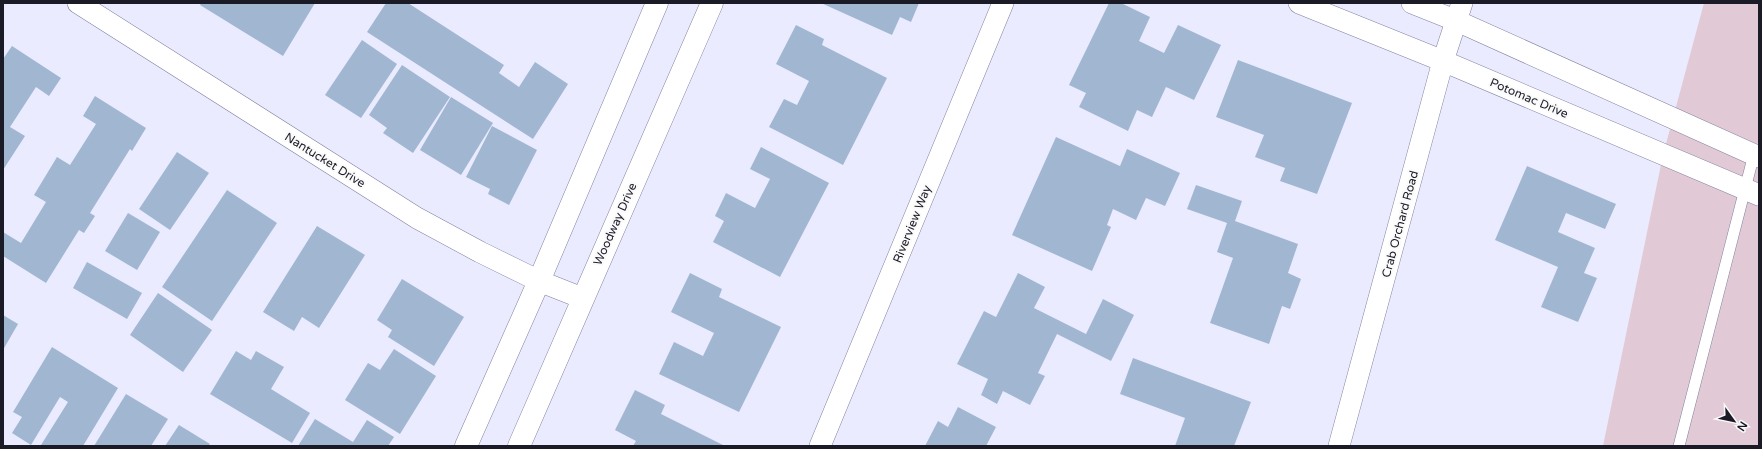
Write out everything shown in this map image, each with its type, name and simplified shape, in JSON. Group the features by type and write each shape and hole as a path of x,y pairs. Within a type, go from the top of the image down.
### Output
{"main road":[{"path":"466,446 539,281 657,3"},
{"name":"Woodway Drive","path":"519,446 582,298 712,3"}],"street":[{"name":"Nantucket Drive","path":"78,3 417,218 480,252 539,281 582,298"},
{"name":"Riverview Way","path":"820,446 1003,3"},
{"name":"Potomac Drive","path":"1299,3 1443,61 1752,192"},
{"path":"1412,3 1459,12 1756,156"},
{"name":"Crab Orchard Road","path":"1340,446 1443,61 1459,12"}],"lane":[{"path":"1679,446 1752,192 1756,156"}],"shaded area":[{"path":"1704,3 1759,3 1759,446 1603,446 1663,155"}],"building":[{"path":"201,3 315,3 283,56 200,5"},
{"path":"386,3 408,3 504,65 499,73 519,87 535,62 568,84 533,139 367,32"},
{"path":"821,3 919,3 911,22 900,17 892,35"},
{"path":"1109,3 1121,3 1150,17 1139,41 1164,53 1178,25 1221,45 1194,100 1166,87 1152,117 1137,110 1128,131 1079,107 1086,93 1069,85"},
{"path":"796,25 824,39 822,45 887,78 843,165 769,127 784,99 797,105 809,81 776,64"},
{"path":"362,40 397,64 361,118 325,95"},
{"path":"12,46 61,78 49,96 36,87 10,127 25,136 3,170 3,59"},
{"path":"1238,60 1352,103 1317,194 1280,181 1285,168 1255,157 1264,135 1216,117"},
{"path":"402,65 450,97 413,153 383,133 387,128 369,115"},
{"path":"95,96 146,128 132,151 130,149 90,213 95,216 84,233 79,230 46,283 3,256 3,232 21,243 46,202 34,195 57,157 70,165 96,124 83,116"},
{"path":"451,97 493,123 461,175 420,150"},
{"path":"492,126 537,150 509,205 488,194 490,189 466,177"},
{"path":"1056,137 1120,166 1127,149 1180,173 1165,206 1146,198 1136,220 1113,209 1107,225 1111,227 1092,271 1012,235"},
{"path":"761,147 829,183 780,277 713,242 724,221 715,216 726,193 755,208 770,179 750,169"},
{"path":"177,152 209,173 170,230 139,209"},
{"path":"1527,166 1616,204 1605,229 1566,213 1558,232 1595,248 1584,273 1597,278 1578,322 1541,307 1558,267 1495,240"},
{"path":"1196,185 1242,201 1235,221 1298,244 1288,273 1301,279 1290,309 1282,306 1269,344 1210,323 1233,258 1217,252 1227,223 1187,209"},
{"path":"227,190 277,223 212,321 162,287"},
{"path":"128,213 160,232 137,270 105,251"},
{"path":"317,226 365,255 319,328 302,317 294,331 263,312"},
{"path":"87,262 142,293 127,319 73,288"},
{"path":"690,273 722,289 719,297 781,327 739,412 659,374 674,342 703,356 714,333 671,312"},
{"path":"1018,273 1045,287 1034,308 1086,334 1103,299 1134,315 1111,361 1057,334 1038,373 1045,376 1030,405 1003,391 997,404 981,395 988,379 957,364 984,311 996,317"},
{"path":"402,279 464,317 434,366 388,337 392,330 377,320"},
{"path":"158,293 212,330 183,372 130,335"},
{"path":"3,315 18,324 3,350"},
{"path":"52,347 118,388 83,446 41,445 68,402 60,397 31,445 12,433 22,417 13,412"},
{"path":"394,349 436,376 400,434 345,400 368,363 380,370"},
{"path":"236,351 251,360 256,351 284,367 271,389 310,413 292,443 210,394"},
{"path":"1133,358 1251,402 1234,446 1175,446 1185,418 1120,394"},
{"path":"635,390 665,405 661,414 725,446 633,446 636,441 615,430"},
{"path":"126,394 168,419 151,446 94,446"},
{"path":"958,407 996,427 986,446 925,446 938,421 948,427"},
{"path":"315,419 353,442 367,420 394,437 388,446 298,446"},
{"path":"179,425 210,444 208,446 165,446"}]}
